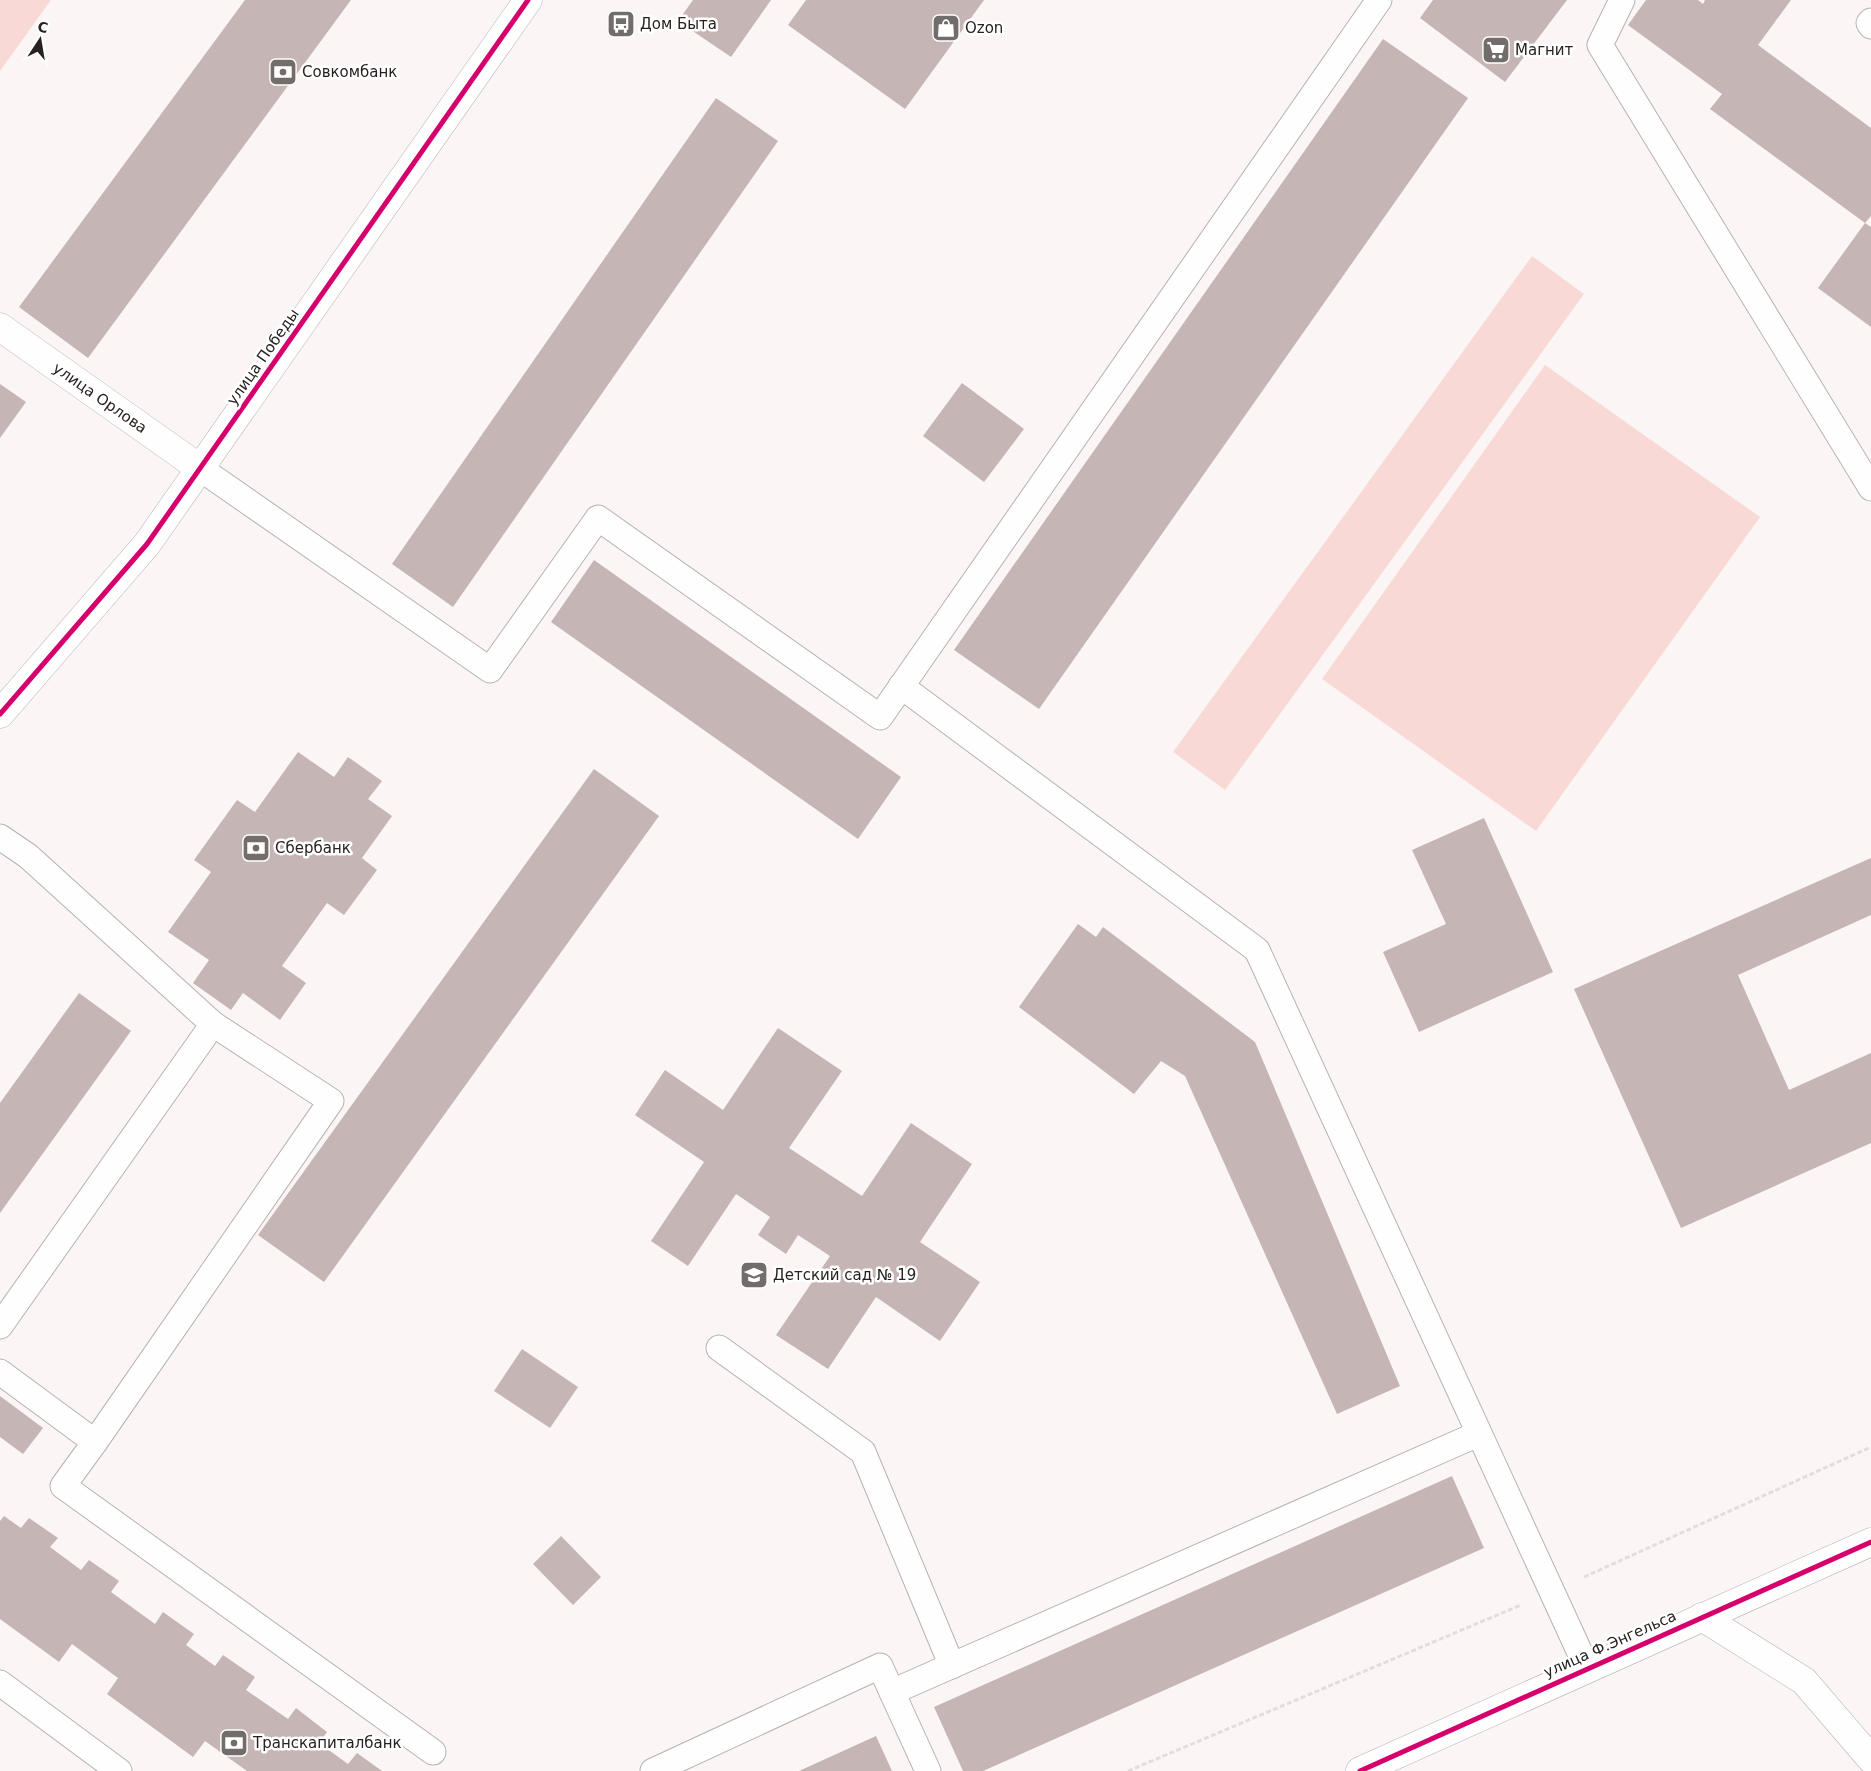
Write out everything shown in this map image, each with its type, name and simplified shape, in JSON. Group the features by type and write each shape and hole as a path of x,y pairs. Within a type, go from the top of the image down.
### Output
{"street":[{"name":"улица Победы","path":"0,714 147,544 528,0"},
{"name":"улица Орлова","path":"0,327 201,469"},
{"name":"улица Ф.Энгельса","path":"1360,1771 1871,1542"},
{"path":"1702,1617 1804,1681 1871,1759"}],"lane":[{"path":"201,469 490,670 598,518 880,717 1379,0"},
{"path":"1622,0 1600,44 1871,488"},
{"path":"1871,20 1869,23 1871,26"},
{"path":"901,686 1257,950 1587,1668"},
{"path":"0,837 28,856 213,1024 330,1101 63,1486 433,1752"},
{"path":"0,1326 213,1024"},
{"path":"719,1348 863,1452 952,1666"},
{"path":"0,1372 95,1442"},
{"path":"892,1692 1478,1434"},
{"path":"653,1771 880,1666 928,1771"},
{"path":"0,1683 119,1771"}],"path":[{"path":"1128,1771 1551,1592 1871,1447"}],"shaded area":[{"path":"0,0 51,0 0,71"},
{"path":"1532,256 1584,294 1225,790 1173,752"},
{"path":"1545,365 1760,517 1536,831 1322,679"}],"building":[{"path":"245,0 351,0 88,358 19,307"},
{"path":"693,0 771,0 731,57 678,21"},
{"path":"806,0 984,0 905,109 788,25"},
{"name":"Магнит","path":"1433,0 1567,0 1505,82 1420,18"},
{"path":"1646,0 1698,0 1703,4 1705,0 1791,0 1758,45 1871,128 1871,216 1865,223 1710,109 1722,94 1628,25"},
{"path":"1383,39 1468,98 1039,709 954,650"},
{"path":"716,98 778,141 453,607 392,564"},
{"path":"1865,223 1871,227 1871,327 1818,288"},
{"path":"962,383 1024,429 984,482 923,436"},
{"path":"0,384 26,402 0,438"},
{"path":"594,560 901,777 858,839 551,622"},
{"path":"298,752 334,777 348,757 382,781 368,799 392,816 362,858 377,870 344,915 327,903 282,966 306,983 280,1020 243,993 231,1010 193,983 209,960 168,932 211,872 194,860 237,800 255,812"},
{"path":"594,769 659,816 324,1282 258,1235"},
{"path":"1484,818 1553,972 1419,1032 1383,952 1446,924 1412,850"},
{"path":"1871,858 1871,915 1738,975 1789,1090 1871,1053 1871,1143 1681,1228 1574,989"},
{"path":"1078,924 1096,937 1103,927 1255,1042 1400,1386 1337,1414 1185,1076 1161,1061 1134,1094 1019,1007"},
{"path":"79,993 131,1031 0,1213 0,1103"},
{"path":"778,1028 842,1071 789,1148 862,1196 911,1123 972,1164 920,1242 980,1282 940,1341 876,1297 828,1369 776,1335 830,1256 798,1235 786,1254 758,1235 770,1217 736,1194 688,1266 651,1241 704,1162 635,1115 665,1070 723,1110"},
{"path":"522,1349 578,1387 550,1428 494,1391"},
{"path":"0,1396 43,1428 23,1454 0,1437"},
{"path":"1452,1476 1484,1548 983,1771 963,1771 934,1707"},
{"path":"4,1516 21,1528 29,1518 58,1538 50,1547 81,1570 89,1560 119,1581 111,1592 155,1624 163,1612 194,1634 186,1645 215,1666 223,1655 255,1677 246,1690 288,1719 296,1708 327,1732 319,1743 348,1764 357,1753 382,1771 247,1771 205,1741 193,1757 107,1694 118,1678 72,1644 59,1662 0,1619 0,1521"},
{"path":"561,1536 601,1577 573,1605 533,1564"},
{"path":"876,1736 892,1771 799,1771"}],"cycle path":[{"path":"0,714 147,544 528,0"},
{"path":"1360,1771 1871,1542"}],"place":[{"name":"Дом Быта","path":"621,24"},
{"name":"Ozon","path":"946,28"},
{"name":"Магнит","path":"1496,50"},
{"name":"Совкомбанк","path":"283,72"},
{"name":"Сбербанк","path":"256,848"},
{"name":"Детский сад № 19","path":"754,1275"},
{"name":"Транскапиталбанк","path":"234,1743"}]}
